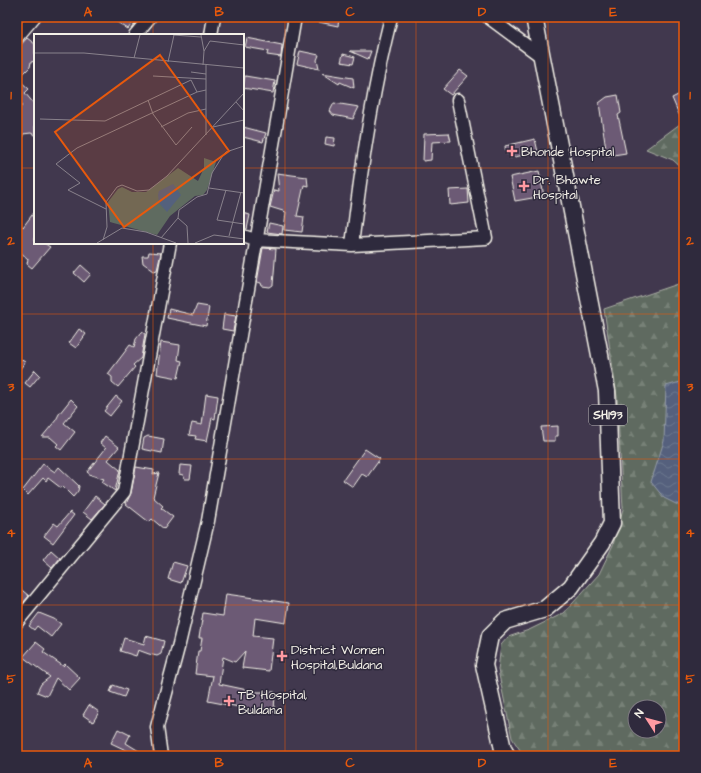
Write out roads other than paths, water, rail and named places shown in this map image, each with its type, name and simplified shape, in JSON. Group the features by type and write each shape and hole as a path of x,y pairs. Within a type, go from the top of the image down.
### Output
{"main road":[{"name":"SH193","path":"507,756 503,750 484,665 490,636 505,621 545,609 571,586 602,543 612,522 608,391 534,17"}],"street":[{"path":"17,37 34,17"},
{"path":"136,34 150,17"},
{"path":"211,34 214,17"},
{"path":"161,756 157,727 179,644 208,521 255,240 295,17"},
{"path":"352,245 363,151 379,66 391,17"},
{"path":"488,17 542,57"},
{"path":"244,236 255,240 352,245 486,238 458,100"},
{"path":"17,622 124,492 170,244"}],"water":[{"path":"684,381 684,508 664,498 651,482 664,441 666,386"}],"place":[{"name":"Bhonde Hospital","path":"512,151"},
{"name":"Dr. Bhawte Hospital","path":"524,186"},
{"name":"District Women Hospital,Buldana","path":"282,656"},
{"name":"TB Hospital, Buldana","path":"229,701"}]}
